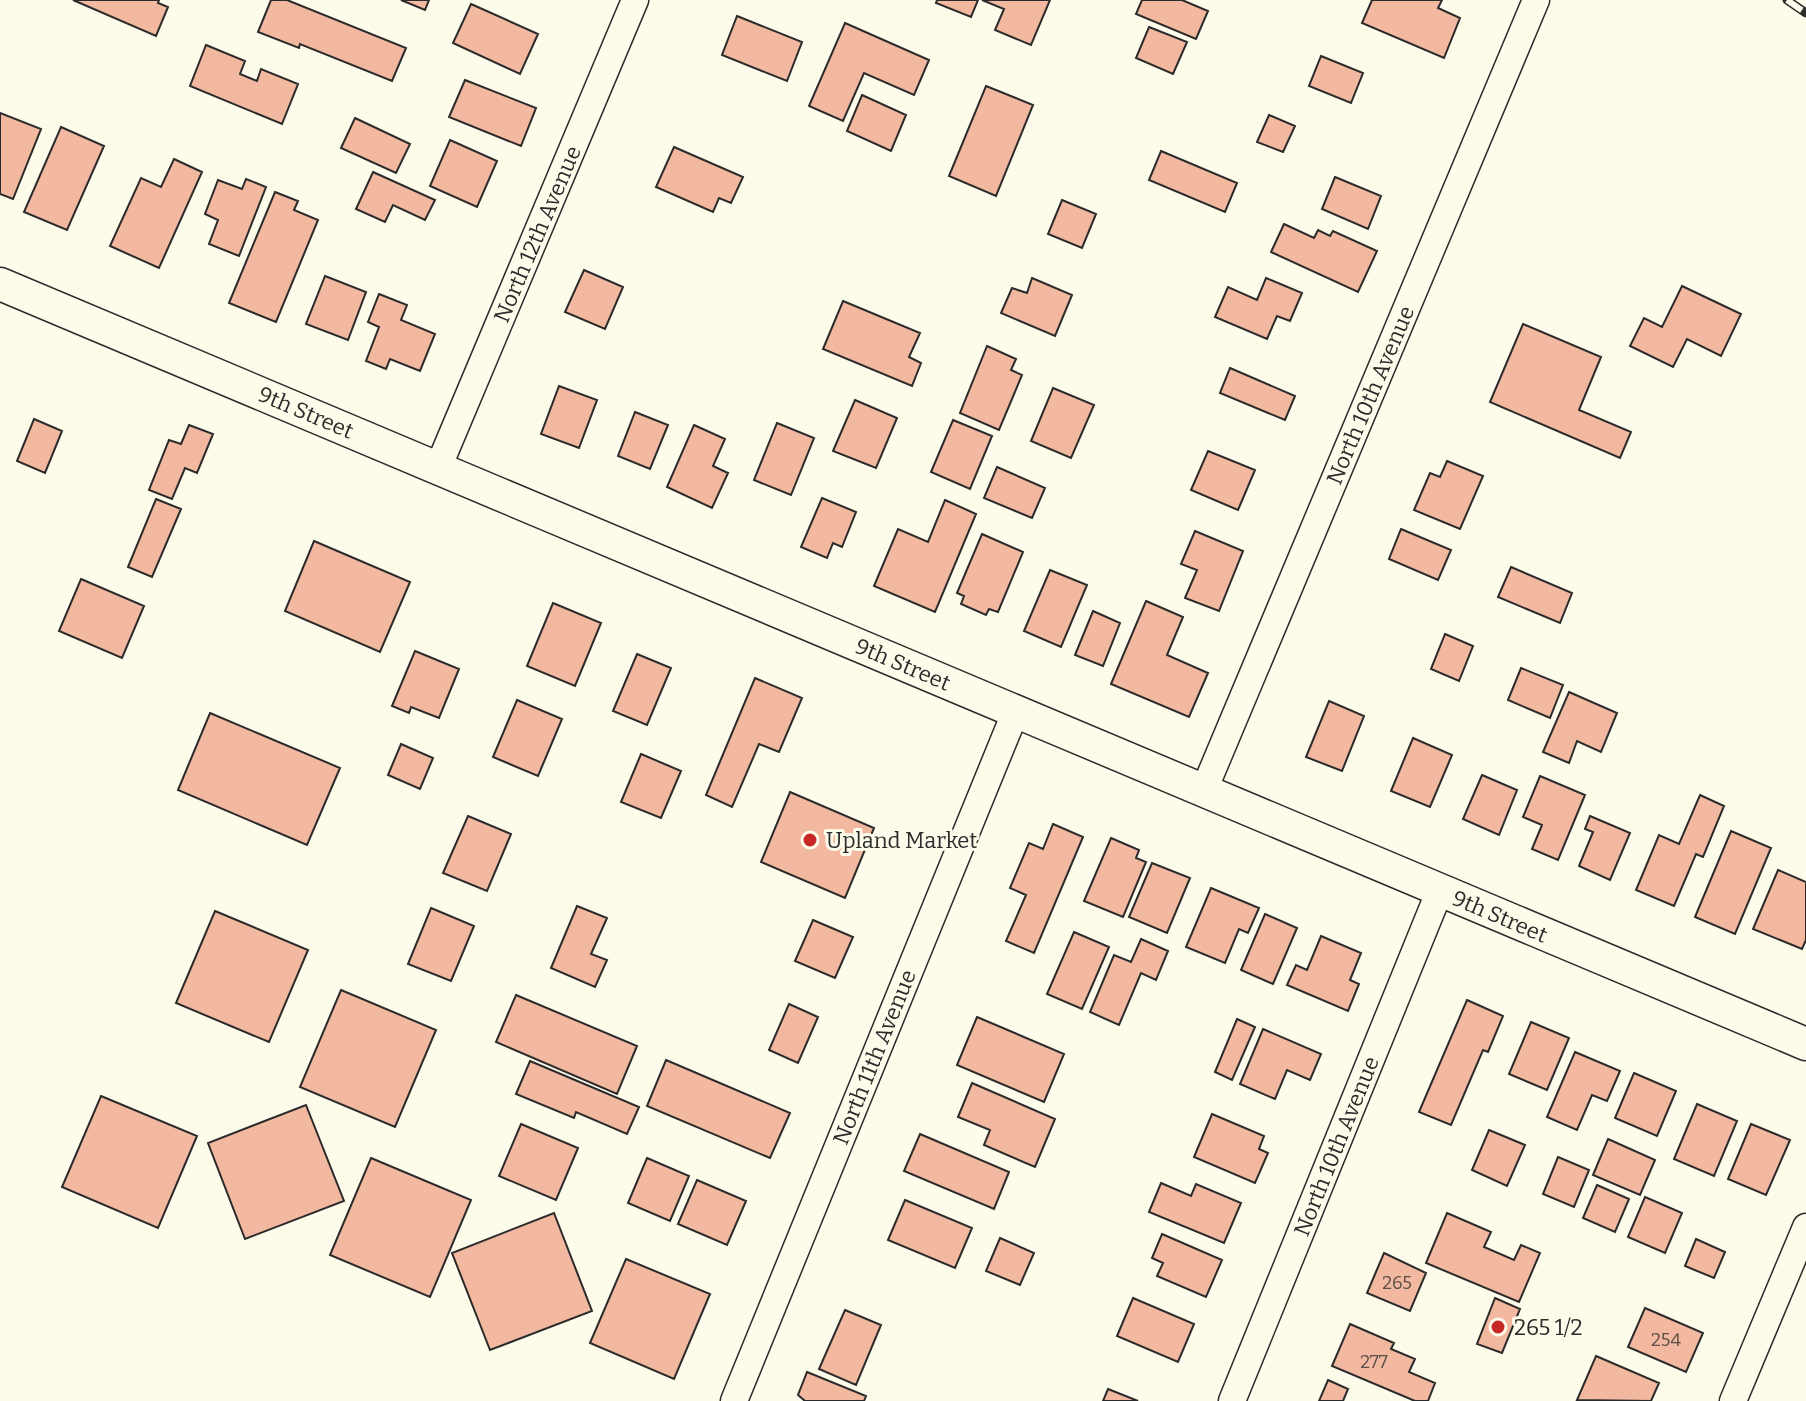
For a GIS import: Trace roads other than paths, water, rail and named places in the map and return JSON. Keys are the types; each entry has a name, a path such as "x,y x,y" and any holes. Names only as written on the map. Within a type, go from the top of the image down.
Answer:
{"street":[{"name":"North 12th Avenue","path":"438,468 635,0"},
{"name":"North 10th Avenue","path":"1204,790 1536,0"},
{"name":"9th Street","path":"0,284 1806,1044"},
{"name":"North 11th Avenue","path":"734,1401 1015,713"},
{"name":"North 10th Avenue","path":"1232,1401 1440,890"},
{"path":"1733,1401 1806,1227"}],"railway":[{"path":"1787,0 1806,13"}],"place":[{"name":"Upland Market","path":"810,840"},
{"name":"265 1/2","path":"1498,1327"}]}
